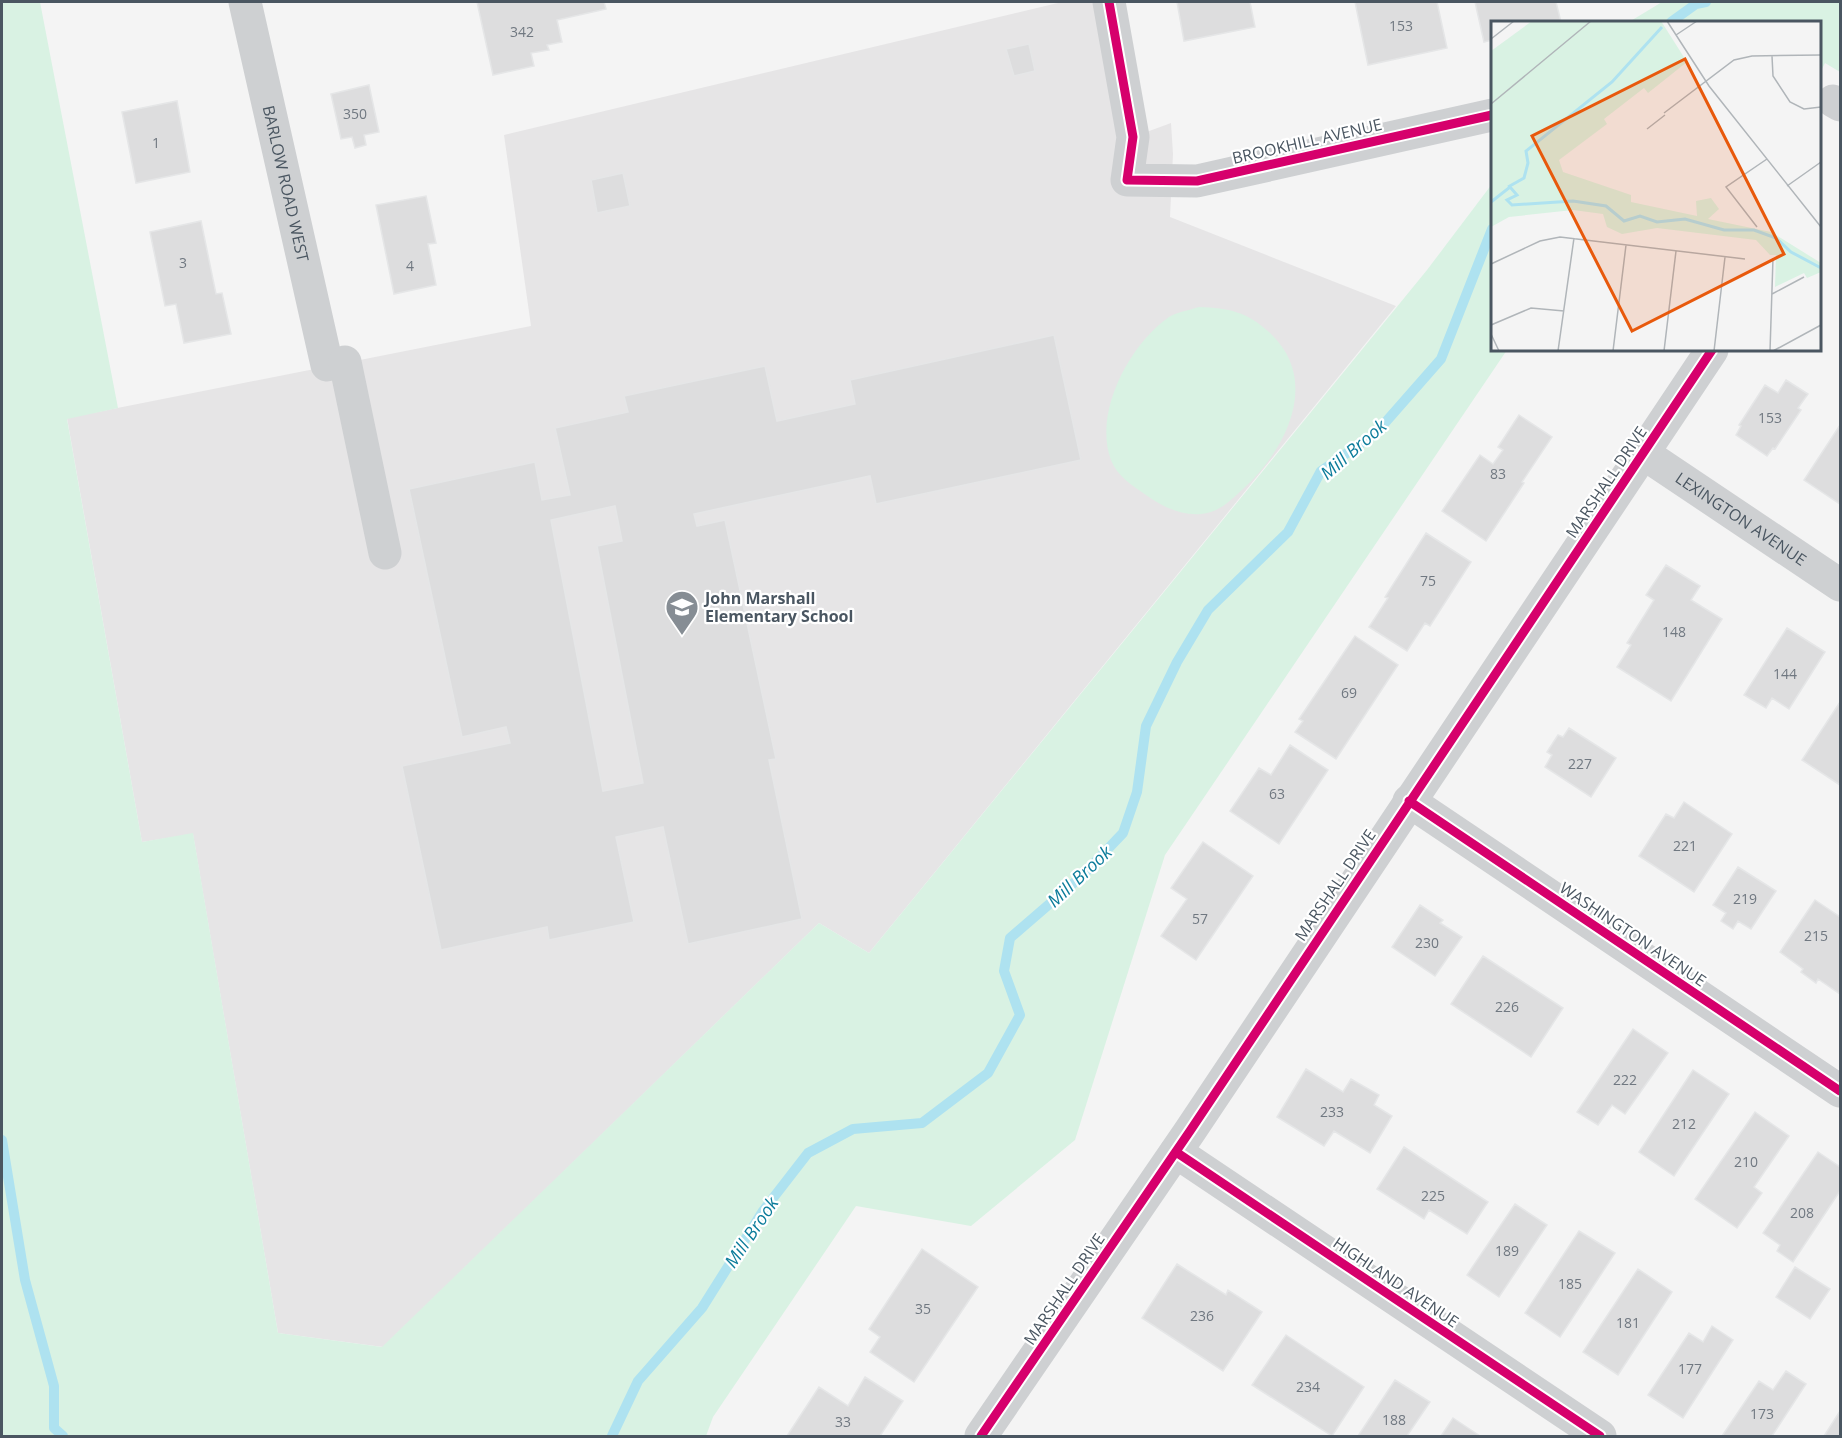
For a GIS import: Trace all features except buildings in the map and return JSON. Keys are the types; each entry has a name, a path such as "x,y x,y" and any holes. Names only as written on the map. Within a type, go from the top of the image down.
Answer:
{"street":[{"name":"BARLOW ROAD WEST","path":"245,2 385,553"},
{"name":"BROOKHILL AVENUE","path":"1109,2 1133,137 1127,180 1197,181 1491,115"},
{"name":"MARSHALL DRIVE","path":"981,1437 1176,1152 1711,351"},
{"name":"LEXINGTON AVENUE","path":"1643,453 1840,585"},
{"name":"WASHINGTON AVENUE","path":"1409,801 1840,1091"},
{"name":"HIGHLAND AVENUE","path":"1176,1152 1600,1437"}],"shaded area":[{"path":"1062,2 1109,2 1133,137 1171,123 1173,154 1170,217 1396,306 869,953 819,923 383,1347 278,1333 193,834 142,842 67,418 531,326 504,135"}],"green space":[{"path":"2,2 40,2 118,408 67,419 142,842 193,833 278,1333 382,1347 819,923 869,953 1427,270 1491,185 1491,351 1506,351 1165,855 1075,1140 971,1226 856,1206 713,1417 706,1436 2,1436"},
{"path":"1662,2 1840,2 1840,72 1825,63 1821,71 1821,21 1631,21"},
{"path":"1199,307 1237,312 1269,332 1285,351 1293,371 1295,392 1292,414 1284,435 1273,455 1259,473 1224,506 1207,513 1194,514 1179,512 1158,503 1121,476 1111,460 1107,441 1107,421 1111,401 1119,381 1141,344 1169,317"}],"waterway":[{"name":"Mill Brook","path":"1672,21 1696,4 1706,2"},
{"name":"Mill Brook","path":"612,1436 638,1381 702,1308 763,1211 808,1153 853,1129 922,1123 988,1073 1020,1015 1004,971 1010,938 1083,875 1123,833 1137,792 1146,726 1177,662 1208,610 1288,532 1321,471 1376,433 1441,359 1491,232"},
{"path":"2,1140 25,1280 54,1386 54,1428 63,1436"}],"cycle path":[{"path":"1109,2 1133,137 1127,180 1197,181 1491,115"},
{"path":"981,1436 1190,1131 1711,351"},
{"path":"1409,801 1840,1091"},
{"path":"1176,1152 1600,1436"}],"place":[{"name":"John Marshall Elementary School","path":"682,636"}]}
